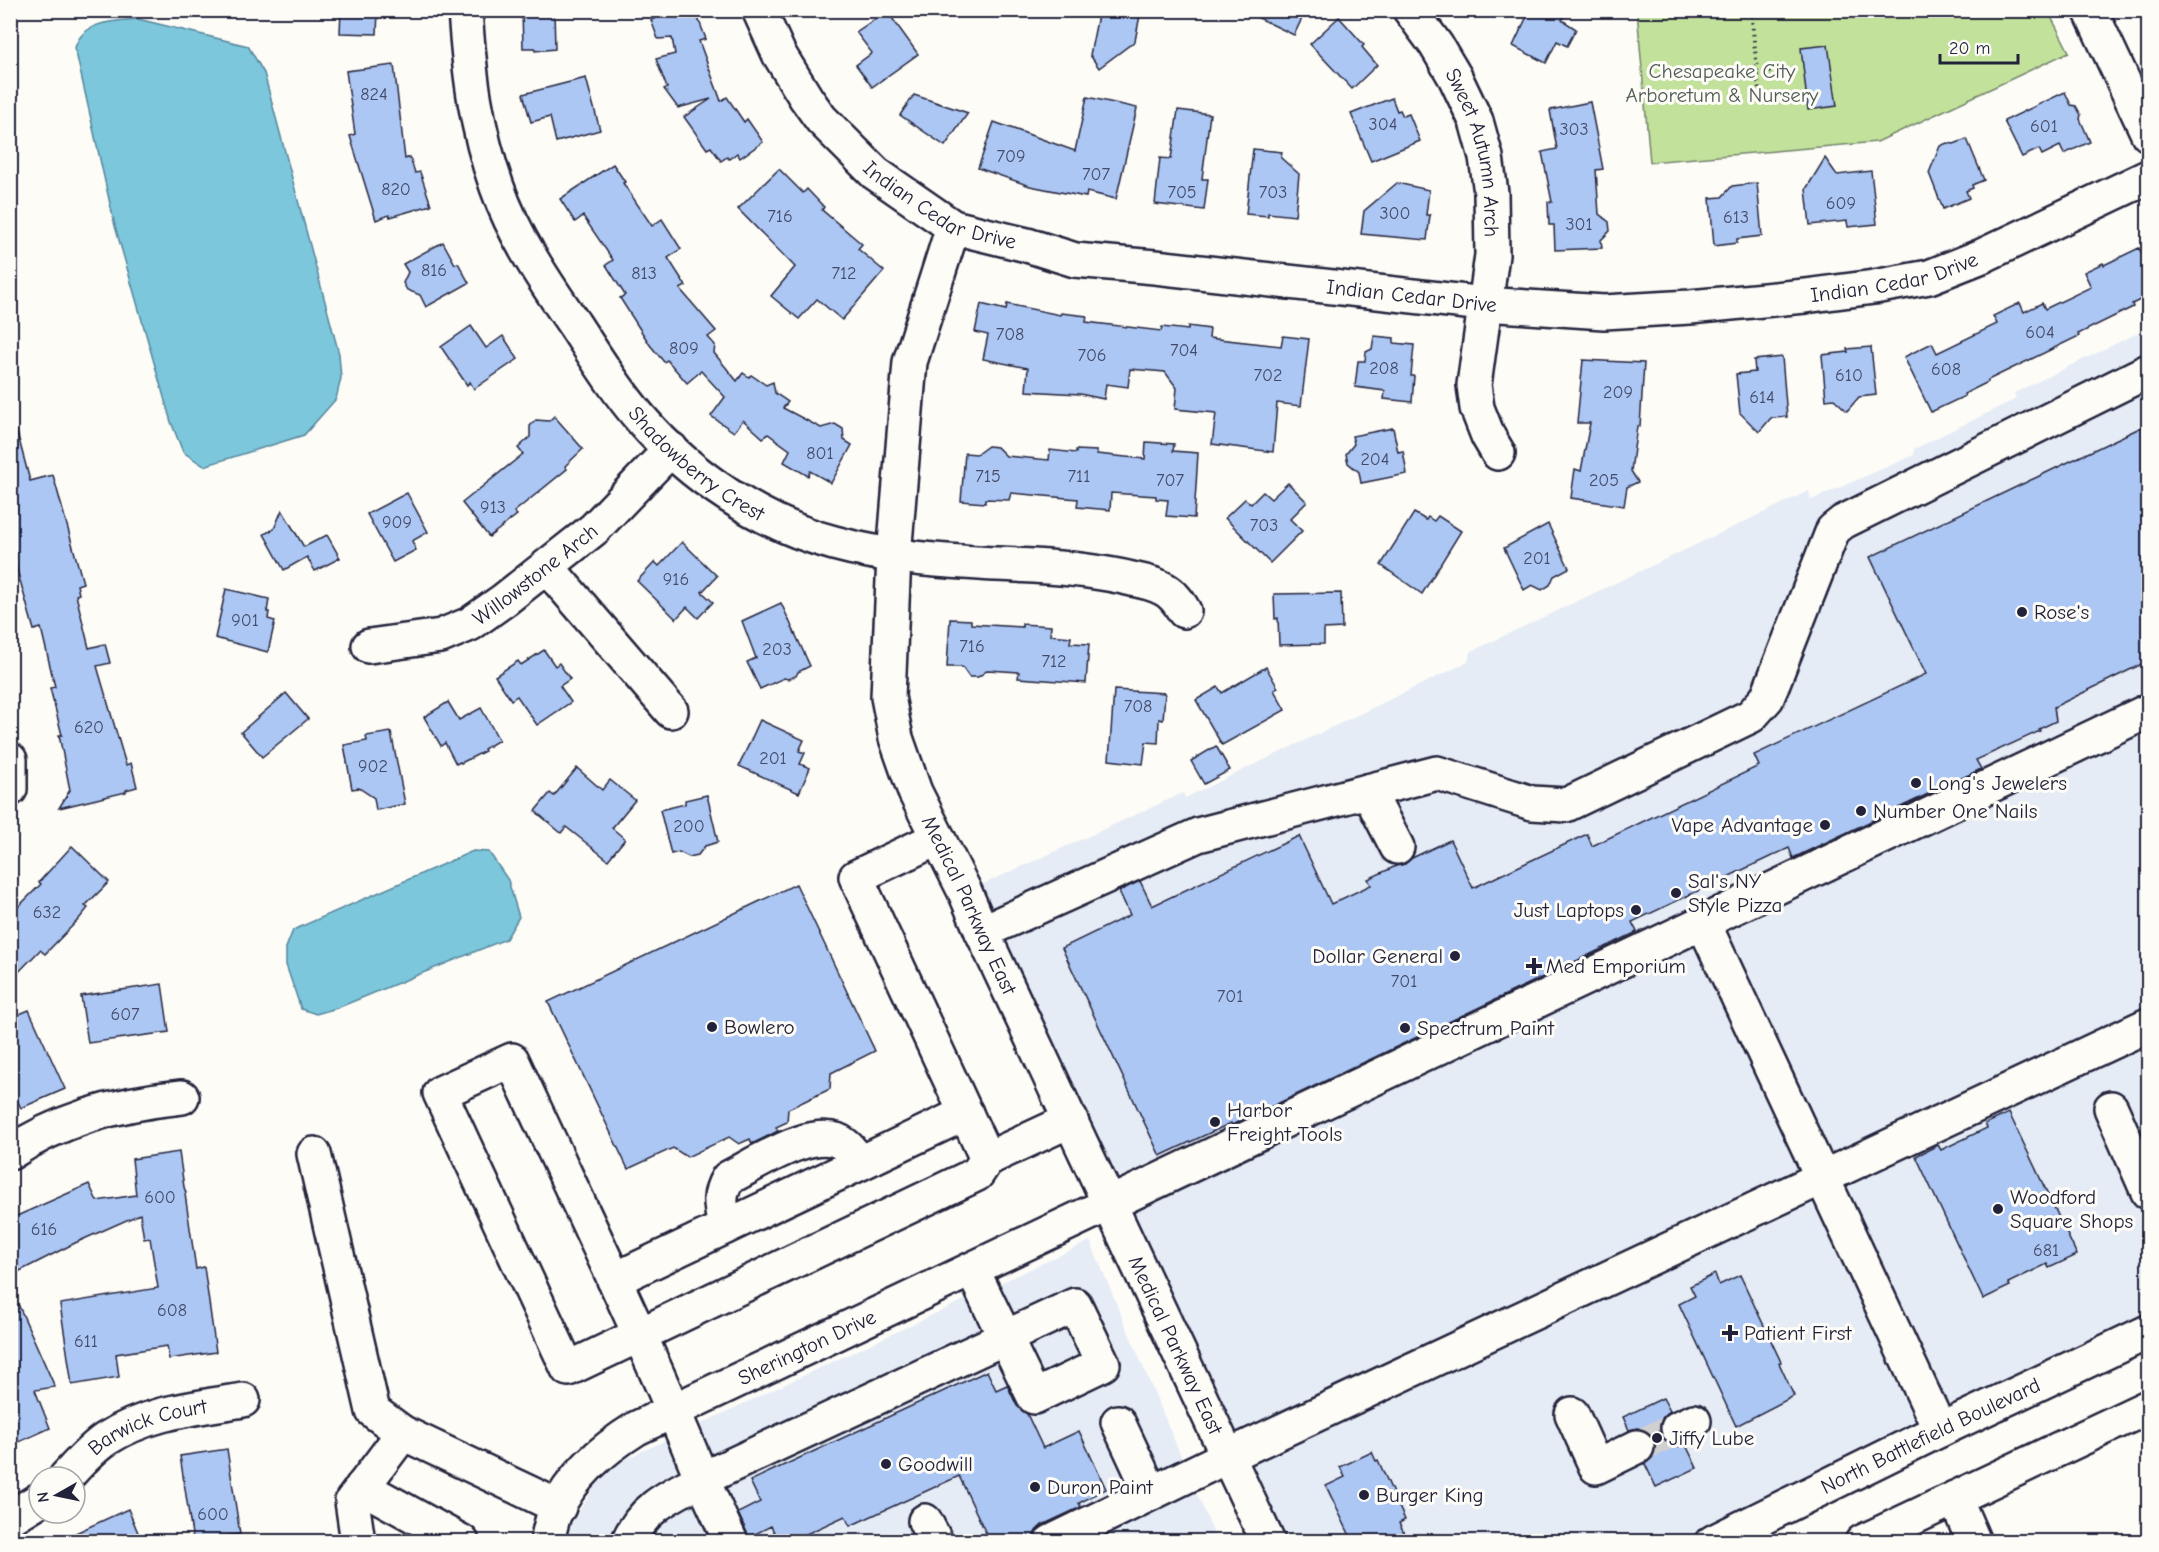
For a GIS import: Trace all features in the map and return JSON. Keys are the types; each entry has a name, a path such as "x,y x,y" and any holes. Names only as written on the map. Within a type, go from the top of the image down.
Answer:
{"street":[{"name":"Shadowberry Crest","path":"465,10 469,67 478,119 498,189 519,236 557,299 609,377 641,419 701,475 753,510 796,530 833,543 894,556 1098,571 1165,589 1184,610"},
{"name":"Indian Cedar Drive","path":"759,10 779,54 821,119 876,173 953,226 1075,260 1484,304 1604,312 1633,311 1793,297 1874,287 1929,277 1971,260 2148,177"},
{"path":"2090,10 2148,134"},
{"name":"Sweet Autumn Arch","path":"1414,12 1455,77 1476,121 1486,157 1492,218 1492,255 1474,385 1477,408 1488,436 1498,453"},
{"name":"Medical Parkway East","path":"953,226 910,362 894,556 888,697 896,738 915,792 965,892 1268,1542"},
{"path":"982,932 1198,835 1437,773 1532,803 1566,806 1751,716 1767,698 1833,530 1843,522 2148,371"},
{"name":"Willowstone Arch","path":"369,646 441,636 470,624 594,529 671,449"},
{"path":"547,567 671,711"},
{"name":"Sherington Drive","path":"547,1542 554,1515 572,1485 594,1458 637,1428 2148,711"},
{"path":"10,760 10,789"},
{"path":"1368,791 1397,847"},
{"path":"938,838 856,877 987,1159"},
{"path":"1703,922 1940,1430"},
{"path":"1051,1542 1228,1456 2148,1025"},
{"path":"731,1542 674,1411 639,1336 512,1059 440,1093 568,1369 639,1336 977,1174 987,1159 1071,1120"},
{"path":"10,1152 49,1130 93,1114 141,1101 182,1097"},
{"path":"2111,1108 2148,1192"},
{"path":"614,1280 966,1113"},
{"path":"725,1227 720,1204 721,1190 728,1178 802,1140 834,1139 845,1145 860,1163"},
{"path":"314,1154 373,1411 403,1433 559,1507"},
{"path":"628,1542 635,1526 662,1500 702,1479 1006,1339 972,1269"},
{"name":"North Battlefield Boulevard","path":"1713,1542 1940,1430 2148,1332"},
{"name":"Barwick Court","path":"79,1465 106,1439 129,1425 163,1413 243,1400"},
{"path":"1862,1542 2148,1407"},
{"path":"1572,1414 1596,1467 1637,1447"},
{"path":"1118,1422 1151,1493"},
{"path":"358,1542 352,1501 403,1433"},
{"path":"362,1487 462,1542"},
{"path":"1955,1498 1974,1542"},
{"path":"10,1518 27,1507"}],"path":[{"path":"1750,10 1759,90"},
{"path":"1757,73 1794,68"}],"shaded area":[{"path":"2148,328 2148,1333 1712,1541 1268,1541 977,887 1183,793 1185,798 1468,662 1470,652 1809,491 1811,500 1914,455 1914,449 2016,399 2014,393"},
{"path":"1090,1241 1217,1541 565,1542 566,1532 600,1478 628,1458"}],"green space":[{"name":"Chesapeake City Arboretum & Nursery","path":"1637,11 2048,11 2069,52 1877,142 1650,162"}],"water":[{"path":"138,19 248,46 264,73 339,354 341,378 336,399 304,435 204,466 183,452 171,422 115,226 75,48 84,32 92,27 109,22"},
{"path":"473,851 489,852 508,880 519,917 506,939 337,1008 316,1014 301,1009 286,965 286,948 293,930"}],"building":[{"path":"341,10 378,10 377,34 340,33"},
{"path":"522,10 554,10 555,49 535,51 535,48 523,48"},
{"path":"676,10 695,10 706,39 699,41 721,101 727,97 744,122 747,119 763,142 740,158 737,153 721,161 711,147 707,149 684,117 711,99 678,108 664,89 667,88 656,59 675,54 672,38 658,39 651,20"},
{"path":"1099,10 1141,10 1135,41 1099,68 1090,55"},
{"path":"1242,10 1306,10 1294,35"},
{"path":"1530,10 1567,10 1562,20 1576,29 1567,46 1557,41 1546,63 1513,46"},
{"path":"887,11 918,54 872,87 856,65 872,53 856,32"},
{"path":"1339,17 1364,45 1362,47 1377,65 1352,89 1310,44"},
{"path":"1828,45 1837,106 1808,110 1801,48"},
{"path":"394,65 405,159 410,157 415,173 420,172 431,205 376,220 350,136 355,134 346,71"},
{"path":"586,78 600,130 556,142 550,117 531,122 523,94"},
{"path":"2065,92 2071,105 2076,106 2081,115 2080,119 2090,142 2064,154 2060,146 2042,155 2039,149 2022,157 2004,121"},
{"path":"914,95 968,113 945,146 900,115"},
{"path":"1087,97 1137,108 1116,199 1087,192 1086,197 1030,186 978,168 994,122 1075,151"},
{"path":"1392,98 1397,111 1400,110 1403,116 1409,114 1420,141 1371,161 1351,114"},
{"path":"1590,102 1603,169 1596,170 1599,214 1609,222 1610,231 1601,240 1602,248 1555,250 1554,225 1549,225 1548,202 1552,202 1542,152 1557,149 1550,110"},
{"path":"1178,110 1210,114 1202,179 1208,179 1204,210 1155,204 1160,158 1171,159"},
{"path":"1967,139 1984,180 1972,185 1973,188 1966,191 1969,198 1943,209 1929,173 1940,146"},
{"path":"1253,149 1282,152 1281,158 1299,174 1295,216 1268,213 1268,216 1246,214"},
{"path":"1825,158 1837,175 1871,171 1877,224 1848,227 1847,221 1810,225 1806,189"},
{"path":"613,164 652,226 662,219 681,249 668,258 686,286 680,289 716,331 708,337 715,345 714,353 737,381 743,373 749,377 751,375 766,385 773,382 775,393 788,402 783,408 821,428 835,424 843,429 844,440 852,445 831,483 810,471 808,476 784,462 790,450 768,434 763,438 743,420 734,432 711,416 725,397 701,371 687,383 667,360 664,362 650,345 620,298 625,295 606,265 613,260 583,216 575,222 560,199"},
{"path":"779,169 803,193 807,189 824,207 822,210 862,244 858,249 884,271 842,320 817,299 799,319 771,296 795,267 738,209"},
{"path":"1397,183 1429,190 1426,215 1430,215 1427,240 1361,234 1364,211"},
{"path":"1757,183 1762,236 1737,239 1737,243 1714,246 1710,198 1722,197 1732,186"},
{"path":"443,242 469,283 426,307 420,295 407,290 403,283 408,272 403,264"},
{"path":"2139,248 2148,266 2148,296 2132,304 2133,307 2078,334 2079,336 1988,380 1964,394 1965,396 1931,412 1904,357 1932,343 1937,353 1997,324 1993,316 2020,303 2024,312 2042,303 2045,309 2091,287 2084,272"},
{"path":"981,304 1006,310 1007,304 1060,315 1061,313 1087,316 1086,322 1161,331 1162,327 1188,330 1188,326 1210,329 1209,338 1281,346 1283,336 1309,339 1301,406 1277,403 1273,452 1212,444 1216,413 1175,409 1177,388 1165,372 1130,369 1128,387 1106,384 1104,399 1080,394 1026,391 1028,368 983,359 988,335 975,332"},
{"path":"471,326 486,348 503,336 518,359 474,389 470,382 467,385 441,347"},
{"path":"1374,336 1394,338 1394,343 1414,345 1411,376 1414,376 1412,402 1384,399 1385,391 1355,387 1358,361 1365,361 1366,352 1372,349"},
{"path":"1871,347 1876,395 1859,397 1847,411 1834,399 1826,400 1822,355 1848,352 1847,349"},
{"path":"1782,357 1787,417 1771,418 1759,432 1740,413 1736,374 1755,372 1754,360"},
{"path":"1583,360 1644,363 1640,426 1637,426 1631,471 1638,482 1627,487 1624,506 1571,498 1575,469 1581,471 1590,423 1577,423"},
{"path":"554,416 583,449 565,466 567,469 514,512 517,515 489,537 462,503 523,454 518,448 530,437 530,426 536,420 549,421"},
{"path":"2148,424 2148,661 2054,707 2056,721 2039,729 2040,731 1976,760 1981,769 1793,858 1789,848 1632,922 1637,932 1260,1112 1160,1156 1062,948 1130,915 1119,891 1140,881 1152,906 1299,836 1331,904 1371,885 1368,879 1405,864 1412,858 1450,840 1473,888 1587,834 1592,846 1759,766 1754,755 1926,674 1870,557"},
{"path":"1393,428 1398,452 1403,451 1407,474 1361,483 1359,472 1348,463 1346,454 1354,444 1352,436"},
{"path":"17,432 30,481 53,475 83,583 77,585 79,594 76,595 89,648 105,644 110,663 97,666 126,765 131,763 137,787 126,790 126,792 59,808 70,790 59,735 62,735 50,688 55,687 41,628 34,630 10,545 10,433"},
{"path":"1146,442 1174,444 1173,451 1198,453 1194,518 1166,516 1168,500 1156,499 1156,496 1111,493 1110,510 1077,507 1078,499 1011,493 1009,500 985,499 985,503 961,501 965,453 977,454 988,446 997,447 1006,456 1049,460 1050,450 1076,453 1076,450 1097,451 1097,454 1145,459"},
{"path":"1288,483 1307,502 1290,519 1302,531 1270,563 1225,518 1245,499 1251,504 1263,492 1271,499"},
{"path":"407,493 428,532 412,541 416,550 393,562 367,514"},
{"path":"282,510 304,547 327,535 340,558 315,571 307,557 284,570 264,534 274,529"},
{"path":"1414,513 1426,520 1428,517 1434,521 1438,516 1461,531 1422,594 1381,565"},
{"path":"1548,524 1569,568 1554,576 1550,585 1542,590 1532,585 1524,590 1504,548"},
{"path":"682,542 717,576 702,592 713,602 698,618 687,607 676,619 637,581 655,562 659,566"},
{"path":"226,589 269,599 268,619 275,621 268,652 215,638"},
{"path":"1341,593 1342,628 1324,629 1324,644 1279,645 1274,594"},
{"path":"781,603 810,666 798,672 796,676 784,678 760,689 747,662 756,658 742,621"},
{"path":"950,619 971,620 971,624 1051,626 1050,635 1071,637 1070,643 1089,644 1086,683 1018,678 1019,672 988,670 978,677 969,677 962,667 947,667"},
{"path":"544,650 555,666 559,663 570,679 560,686 571,702 537,725 517,696 511,700 495,676 518,661 521,665"},
{"path":"1266,667 1278,688 1274,690 1285,710 1222,745 1196,700 1218,687 1222,693"},
{"path":"1114,690 1165,693 1163,720 1159,719 1158,743 1146,742 1143,764 1109,760"},
{"path":"286,693 308,719 262,757 241,732"},
{"path":"448,702 459,720 481,708 499,740 484,749 485,751 456,764 445,743 441,746 424,717"},
{"path":"760,720 804,740 799,751 805,753 800,764 810,768 799,793 739,766"},
{"path":"391,732 405,804 376,810 374,798 359,788 352,789 344,745 367,741 366,736"},
{"path":"1216,746 1230,770 1204,784 1191,761"},
{"path":"577,768 602,790 610,780 635,800 612,828 625,839 608,860 566,827 561,833 535,811 550,793 554,796"},
{"path":"707,795 718,842 705,846 698,855 689,857 679,852 671,854 660,810 685,804 685,800"},
{"path":"72,846 109,882 85,906 88,908 79,919 45,954 40,950 10,981 10,915 41,884 39,882"},
{"name":"Bowlero","path":"796,884 875,1051 831,1073 830,1089 788,1109 787,1122 776,1127 778,1131 752,1144 750,1139 739,1144 729,1137 687,1157 673,1148 628,1169 548,1002"},
{"path":"162,984 169,1032 88,1043 81,996"},
{"path":"29,1010 65,1089 21,1108 10,1085 10,1018"},
{"name":"Woodford Square Shops","path":"2009,1113 2077,1255 2049,1268 2047,1264 2008,1283 2010,1286 1983,1299 1916,1156 1938,1145 1941,1150 1987,1128 1985,1124"},
{"path":"179,1152 196,1269 204,1267 216,1352 169,1359 167,1346 116,1354 119,1377 72,1385 60,1304 158,1288 150,1238 144,1239 140,1214 75,1243 10,1276 10,1219 89,1184 97,1201 136,1195 132,1159"},
{"name":"Patient First","path":"1715,1274 1719,1285 1740,1275 1781,1362 1779,1363 1794,1396 1736,1426 1679,1304 1695,1296 1690,1286"},
{"path":"10,1286 55,1387 35,1390 50,1428 10,1446"},
{"name":"Goodwill","path":"987,1371 996,1390 1007,1385 1017,1406 1027,1414 1043,1448 1079,1431 1106,1489 1079,1503 1081,1507 1042,1525 1029,1542 990,1542 959,1476 850,1526 845,1516 789,1542 779,1542 771,1526 749,1537 738,1513 760,1502 750,1481"},
{"name":"Jiffy Lube","path":"1663,1398 1670,1411 1663,1417 1660,1425 1661,1436 1666,1443 1675,1446 1686,1445 1697,1468 1656,1487 1645,1464 1653,1457 1656,1448 1654,1439 1647,1431 1638,1428 1629,1430 1623,1417"},
{"path":"227,1449 240,1534 193,1541 180,1456"},
{"name":"Burger King","path":"1372,1452 1376,1461 1378,1460 1405,1520 1399,1523 1408,1542 1353,1542 1326,1486 1345,1477 1340,1467"},
{"path":"128,1509 142,1542 56,1542"}],"tunnel":[{"path":"1637,1447 1678,1428"}],"place":[{"name":"Rose's","path":"2022,612"},
{"name":"Long's Jewelers","path":"1916,783"},
{"name":"Number One Nails","path":"1861,811"},
{"name":"Vape Advantage","path":"1825,825"},
{"name":"Sal's NY Style Pizza","path":"1676,893"},
{"name":"Just Laptops","path":"1636,910"},
{"name":"Dollar General","path":"1455,956"},
{"name":"Med Emporium","path":"1534,966"},
{"name":"Bowlero","path":"712,1027"},
{"name":"Spectrum Paint","path":"1405,1028"},
{"name":"Harbor Freight Tools","path":"1215,1122"},
{"name":"Woodford Square Shops","path":"1998,1209"},
{"name":"Patient First","path":"1730,1333"},
{"name":"Jiffy Lube","path":"1657,1438"},
{"name":"Goodwill","path":"886,1464"},
{"name":"Duron Paint","path":"1035,1487"},
{"name":"Burger King","path":"1364,1495"}]}
